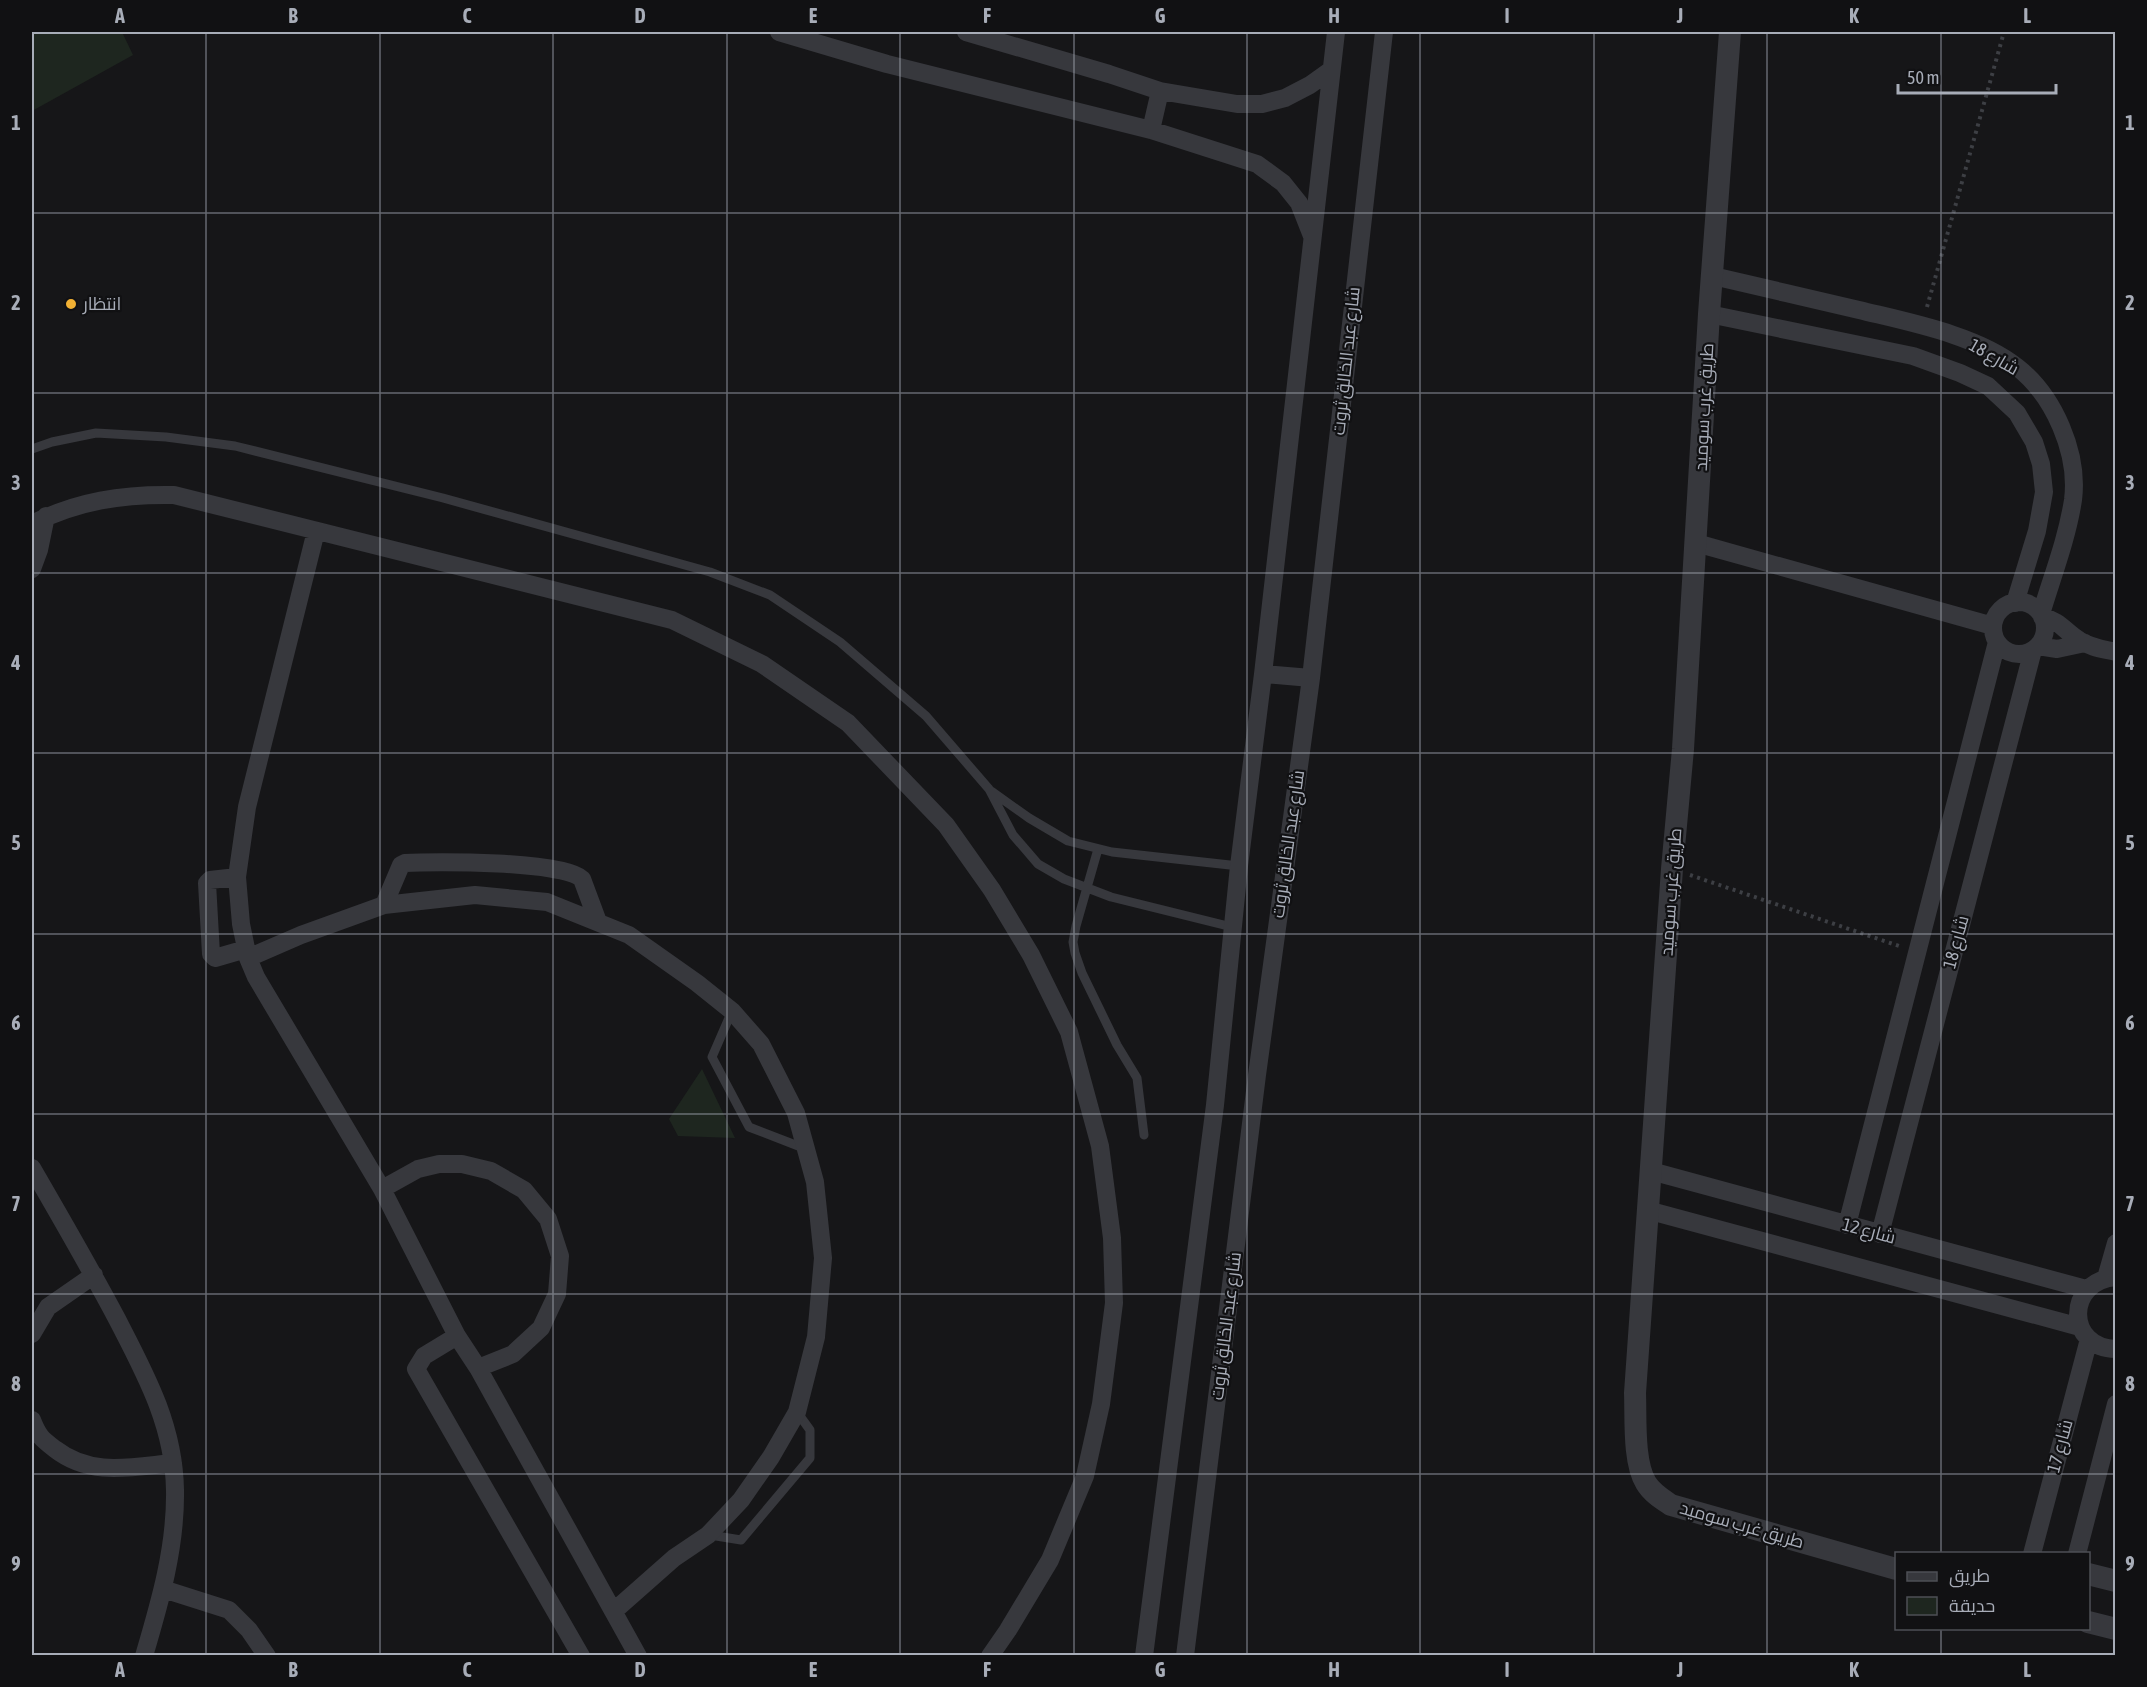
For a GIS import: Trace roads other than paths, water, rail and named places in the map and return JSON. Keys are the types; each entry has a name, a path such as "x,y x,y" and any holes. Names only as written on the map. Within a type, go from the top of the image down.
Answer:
{"street":[{"path":"779,32 886,64 1151,130 1257,164 1283,183 1299,203 1313,238"},
{"path":"966,32 1002,37 1160,91 1237,104 1262,104 1285,98 1310,85 1331,70"},
{"path":"1144,1656 1215,1105 1232,927 1336,32"},
{"name":"شارع عبد الخالق ثروت","path":"1185,1656 1258,1064 1311,678 1384,32"},
{"name":"طريق غرب سوميد","path":"1730,32 1709,314 1683,749 1672,869 1635,1393 1639,1458 1645,1482 1656,1495 1671,1505 1895,1569"},
{"path":"1151,130 1160,91"},
{"name":"شارع 18","path":"1713,276 1922,326 1977,344 2017,367 2044,395 2062,428 2071,459 2073,499 2042,616"},
{"name":"شارع 18","path":"1709,314 1914,356 1988,386 2017,413 2034,442 2041,464 2044,492 2037,531 2015,603"},
{"path":"32,569 39,550 39,520 80,504 111,497 142,494 174,495 672,620 762,664 848,723 946,825 992,890 1031,955 1069,1032 1100,1146 1112,1238 1114,1303 1101,1404 1085,1476 1050,1560 990,1656"},
{"path":"316,531 247,807 237,877 241,924 247,954 256,977 382,1188 457,1336 478,1368 638,1656"},
{"path":"1696,543 1995,634"},
{"path":"2085,643 2056,649 2036,648 2017,654 2006,650 1995,634 1995,620 2002,608 2015,603 2030,605 2042,616 2058,622 2077,639 2115,652"},
{"path":"2036,648 2045,632 2042,616"},
{"name":"شارع 18","path":"1846,1225 1917,952 1995,634"},
{"name":"شارع 18","path":"1880,1234 2036,648"},
{"path":"1263,674 1311,678"},
{"path":"384,905 401,865 405,862 440,860 552,868 578,875 582,879 598,922"},
{"path":"237,877 210,880 207,883 211,954 215,958 247,954 384,905 475,895 547,903 629,935 732,1011 760,1044 796,1113 815,1182 823,1258 816,1337 797,1412 771,1457 741,1500 708,1535 674,1558 615,1611"},
{"path":"382,1188 418,1169 439,1164 462,1164 491,1171 524,1190 548,1219 560,1256 557,1294 541,1328 513,1354 478,1368"},
{"path":"32,1168 94,1275 154,1391 166,1427 173,1462 174,1528 163,1589 144,1656"},
{"name":"شارع 12","path":"1651,1171 2086,1289"},
{"name":"شارع 12","path":"1647,1210 2084,1333 2105,1348 2115,1349"},
{"path":"2086,1289 2095,1282 2111,1278 2115,1243"},
{"path":"32,1334 48,1307 94,1275"},
{"name":"شارع 17","path":"2032,1552 2084,1333 2078,1311 2086,1289"},
{"path":"457,1336 424,1356 416,1369 581,1656"},
{"path":"2078,1552 2115,1404"},
{"path":"32,1420 39,1437 63,1455 86,1466 114,1468 173,1462"},
{"path":"2090,1575 2115,1581"},
{"path":"163,1589 230,1610 249,1630 267,1656"},
{"path":"2090,1623 2115,1629"}],"lane":[{"path":"32,448 96,433 166,437 235,446 443,498 710,572 770,595 840,642 926,716 989,789 1013,835 1038,864 1064,879 1112,897 1232,927"},
{"path":"989,789 1029,818 1068,841 1112,852 1239,866"},
{"path":"1098,849 1074,934 1075,953 1082,973 1107,1024 1137,1078 1144,1135"},
{"path":"732,1011 712,1057 749,1127 806,1149"},
{"path":"708,1535 741,1540 810,1458 810,1430 797,1412"}],"place":[{"name":"انتظار","path":"71,304"}]}
